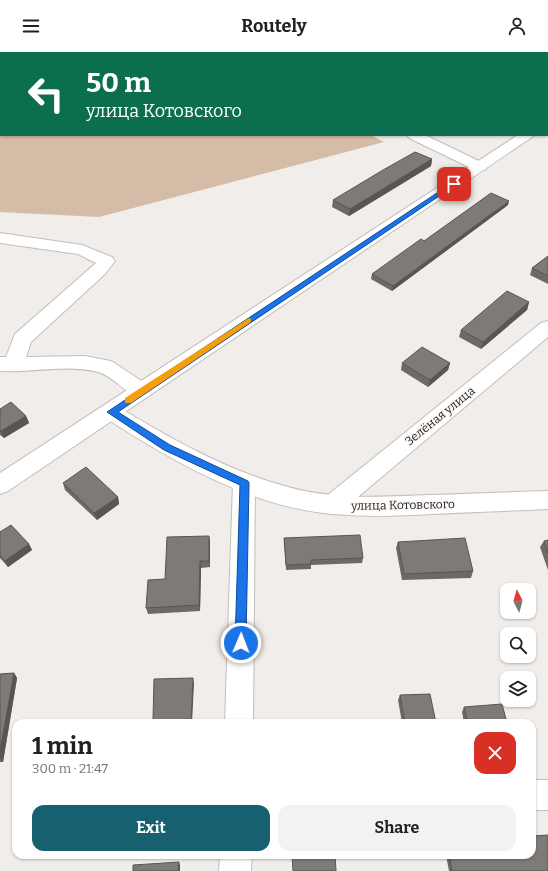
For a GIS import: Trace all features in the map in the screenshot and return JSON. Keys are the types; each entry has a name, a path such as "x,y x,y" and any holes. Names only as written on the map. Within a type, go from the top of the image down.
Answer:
{"street":[{"path":"416,136 480,167"},
{"path":"0,485 526,136"},
{"path":"0,238 82,250 106,261 99,270 22,338 7,364"},
{"name":"Зелёная улица","path":"332,504 548,327"},
{"path":"7,364 85,363 106,367 142,391"},
{"name":"улица Котовского","path":"111,412 167,447 244,483 289,497 332,504 378,507 548,500"},
{"path":"239,719 244,483"},
{"path":"536,795 548,795"},
{"path":"235,871 236,859"}],"shaded area":[{"path":"0,136 373,136 384,142 99,217 0,212"}],"building":[{"path":"415,152 432,159 350,209 333,200 383,170"},
{"path":"491,193 509,201 393,286 372,274 421,239 424,241"},
{"path":"548,256 548,276 532,268"},
{"path":"507,291 529,302 483,342 461,330"},
{"path":"422,347 450,363 430,380 402,363"},
{"path":"11,402 26,416 0,431 0,409"},
{"path":"86,467 118,497 94,513 63,483"},
{"path":"11,525 29,544 5,561 0,556 0,532"},
{"path":"360,535 363,558 311,560 311,564 286,565 284,538"},
{"path":"209,536 209,561 200,561 199,605 146,608 148,580 165,579 167,537"},
{"path":"465,538 473,571 404,574 398,542"},
{"path":"548,540 548,553 544,541"},
{"path":"14,673 0,751 0,674"},
{"path":"193,678 191,719 153,719 154,679"},
{"path":"430,694 435,719 404,719 400,695"},
{"path":"500,704 500,707 503,707 506,719 467,719 464,707"},
{"path":"548,835 548,871 452,871 450,859 536,859 536,836"},
{"path":"292,859 335,859 336,871 293,871"},
{"path":"179,862 178,871 133,871 133,865"}],"slow traffic":[{"path":"128,400 249,320"}],"route":[{"path":"241,643 244,483 167,447 111,412 454,184"}]}
